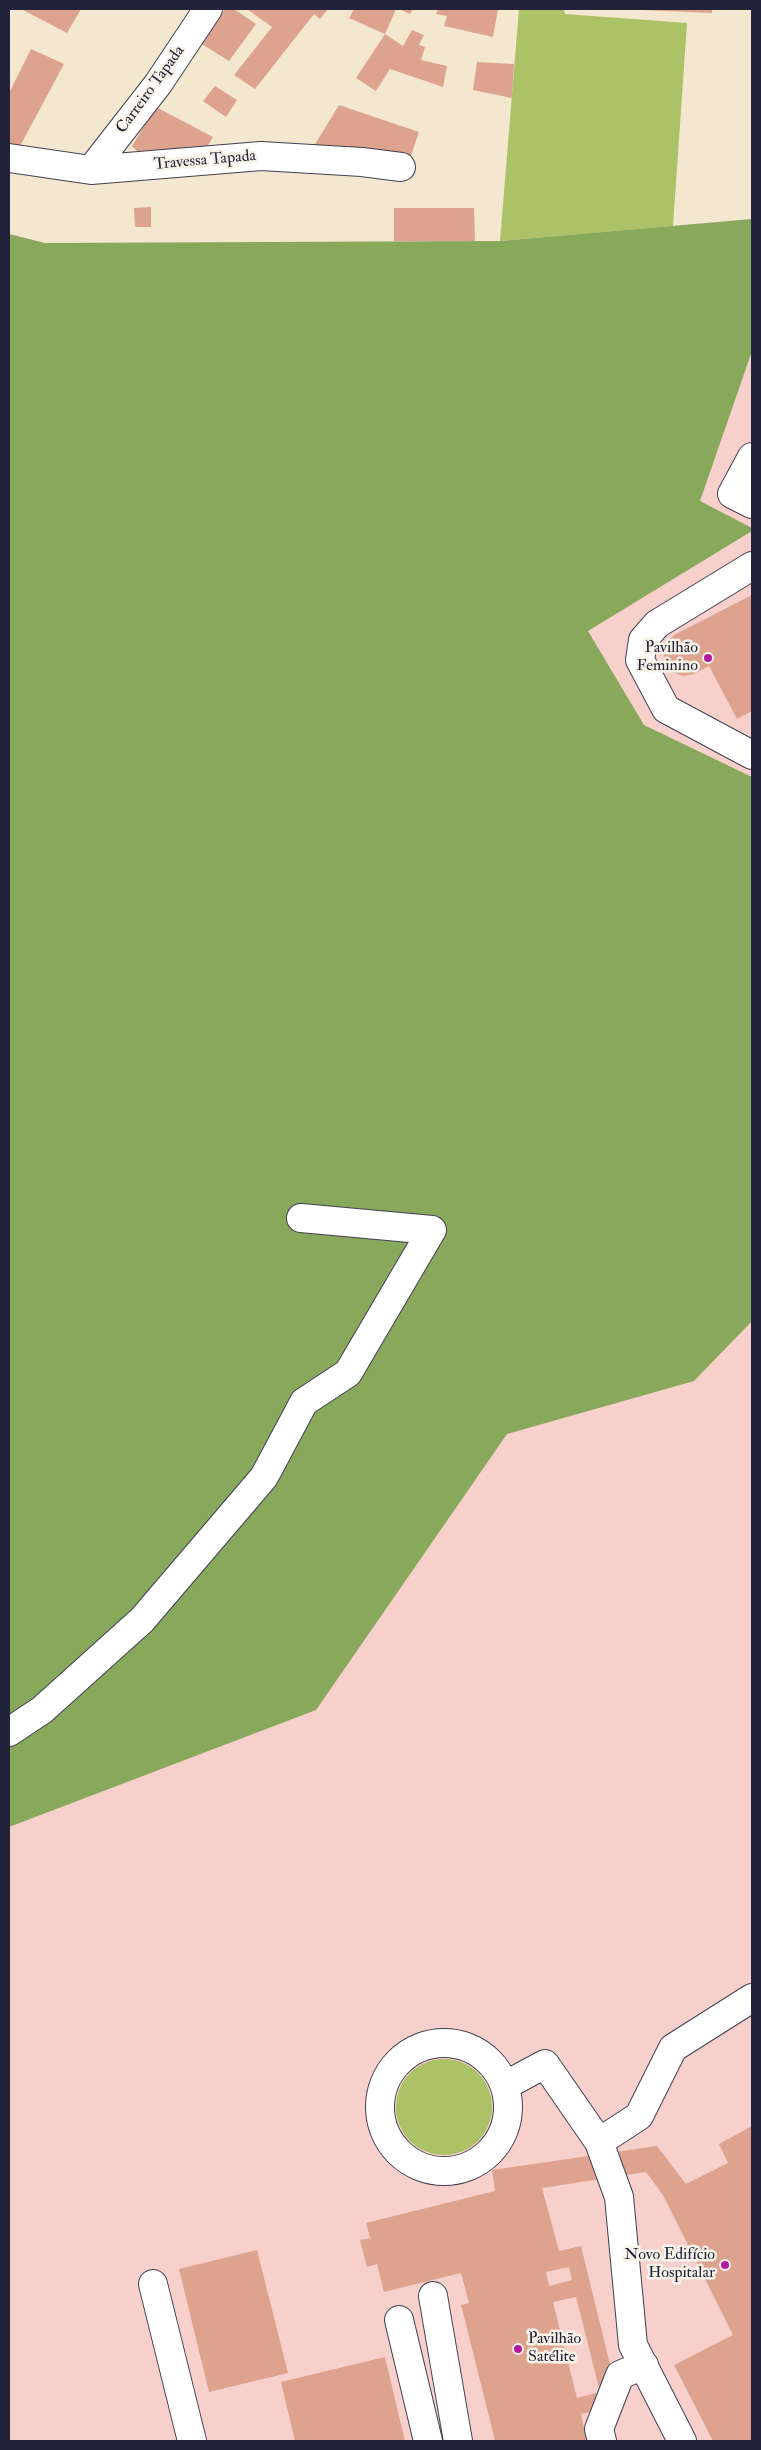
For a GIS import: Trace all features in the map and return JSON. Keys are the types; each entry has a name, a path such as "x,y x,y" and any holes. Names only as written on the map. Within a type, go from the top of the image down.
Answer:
{"street":[{"name":"Carreiro Tapada","path":"92,170 158,84 208,9"},
{"name":"Travessa Tapada","path":"9,158 92,170 260,156 362,162 401,167"},
{"path":"752,457 732,494 752,504"},
{"path":"752,566 657,624 643,640 640,660 666,709 752,755"},
{"path":"9,1732 42,1710 142,1620 264,1477 304,1402 348,1372 432,1230 301,1218"},
{"path":"599,2142 639,2116 673,2048 752,1998"},
{"path":"430,2043 460,2043 489,2058 506,2085 509,2116 497,2145 474,2165 443,2172 413,2164 389,2142 379,2113 383,2082 402,2056 430,2043"},
{"path":"506,2085 545,2064 599,2142 619,2197 633,2345 682,2441"},
{"path":"153,2284 192,2441"},
{"path":"433,2296 458,2441"},
{"path":"399,2320 428,2441"},
{"path":"602,2441 599,2429 620,2375 644,2366"}],"shaded area":[{"path":"752,219 752,2441 9,2441 9,234 45,243 500,241"}],"green space":[{"path":"519,9 564,9 565,14 687,23 673,226 500,241"},
{"path":"752,219 752,351 700,501 752,528 752,531 588,631 644,725 752,777 752,1321 694,1381 507,1434 316,1710 9,1827 9,234 45,243 500,241"},
{"path":"444,2059 462,2063 478,2073 488,2089 492,2107 488,2125 478,2141 462,2151 444,2155 426,2151 410,2141 400,2125 396,2107 400,2089 410,2073 426,2063"}],"building":[{"path":"21,9 81,9 67,33"},
{"path":"225,9 234,9 256,24 229,61 200,43"},
{"path":"247,9 328,9 320,19 314,14 255,89 234,75 272,27"},
{"path":"354,9 396,9 385,34 349,18"},
{"path":"399,9 413,9 410,14"},
{"path":"438,9 498,9 493,37 444,26 447,16 436,14"},
{"path":"712,9 712,13 641,10"},
{"path":"412,30 424,35 419,45 425,47 421,60 447,66 443,87 390,69 376,91 356,78 385,34 403,46"},
{"path":"31,49 64,64 19,148 9,146 9,93"},
{"path":"477,62 514,64 512,98 473,90"},
{"path":"215,86 237,100 226,117 203,101"},
{"path":"339,105 419,132 409,161 314,146"},
{"path":"156,107 213,137 204,152 146,160 132,146"},
{"path":"151,207 151,227 135,227 134,208"},
{"path":"394,208 474,208 475,241 394,241"},
{"name":"Pavilhão Feminino","path":"752,595 752,711 737,719 709,666 694,674 683,676 672,672 665,663 664,653 667,643 674,635"},
{"path":"752,2126 752,2441 713,2441 674,2365 733,2335 663,2195 646,2172 542,2188 559,2251 581,2246 620,2405 581,2414 587,2441 495,2441 461,2305 469,2303 461,2273 384,2292 377,2264 367,2267 360,2240 370,2238 366,2223 495,2191 492,2170 657,2146 686,2184 728,2163 719,2144","holes":["569,2267 572,2280 549,2286 546,2272","576,2297 600,2392 577,2398 553,2302"]},
{"path":"257,2250 288,2373 209,2392 179,2269"},
{"path":"385,2357 405,2441 295,2441 281,2382"}],"place":[{"name":"Pavilhão Feminino","path":"708,658"},
{"name":"Novo Edifício Hospitalar","path":"725,2265"},
{"name":"Pavilhão Satélite","path":"518,2349"}]}
